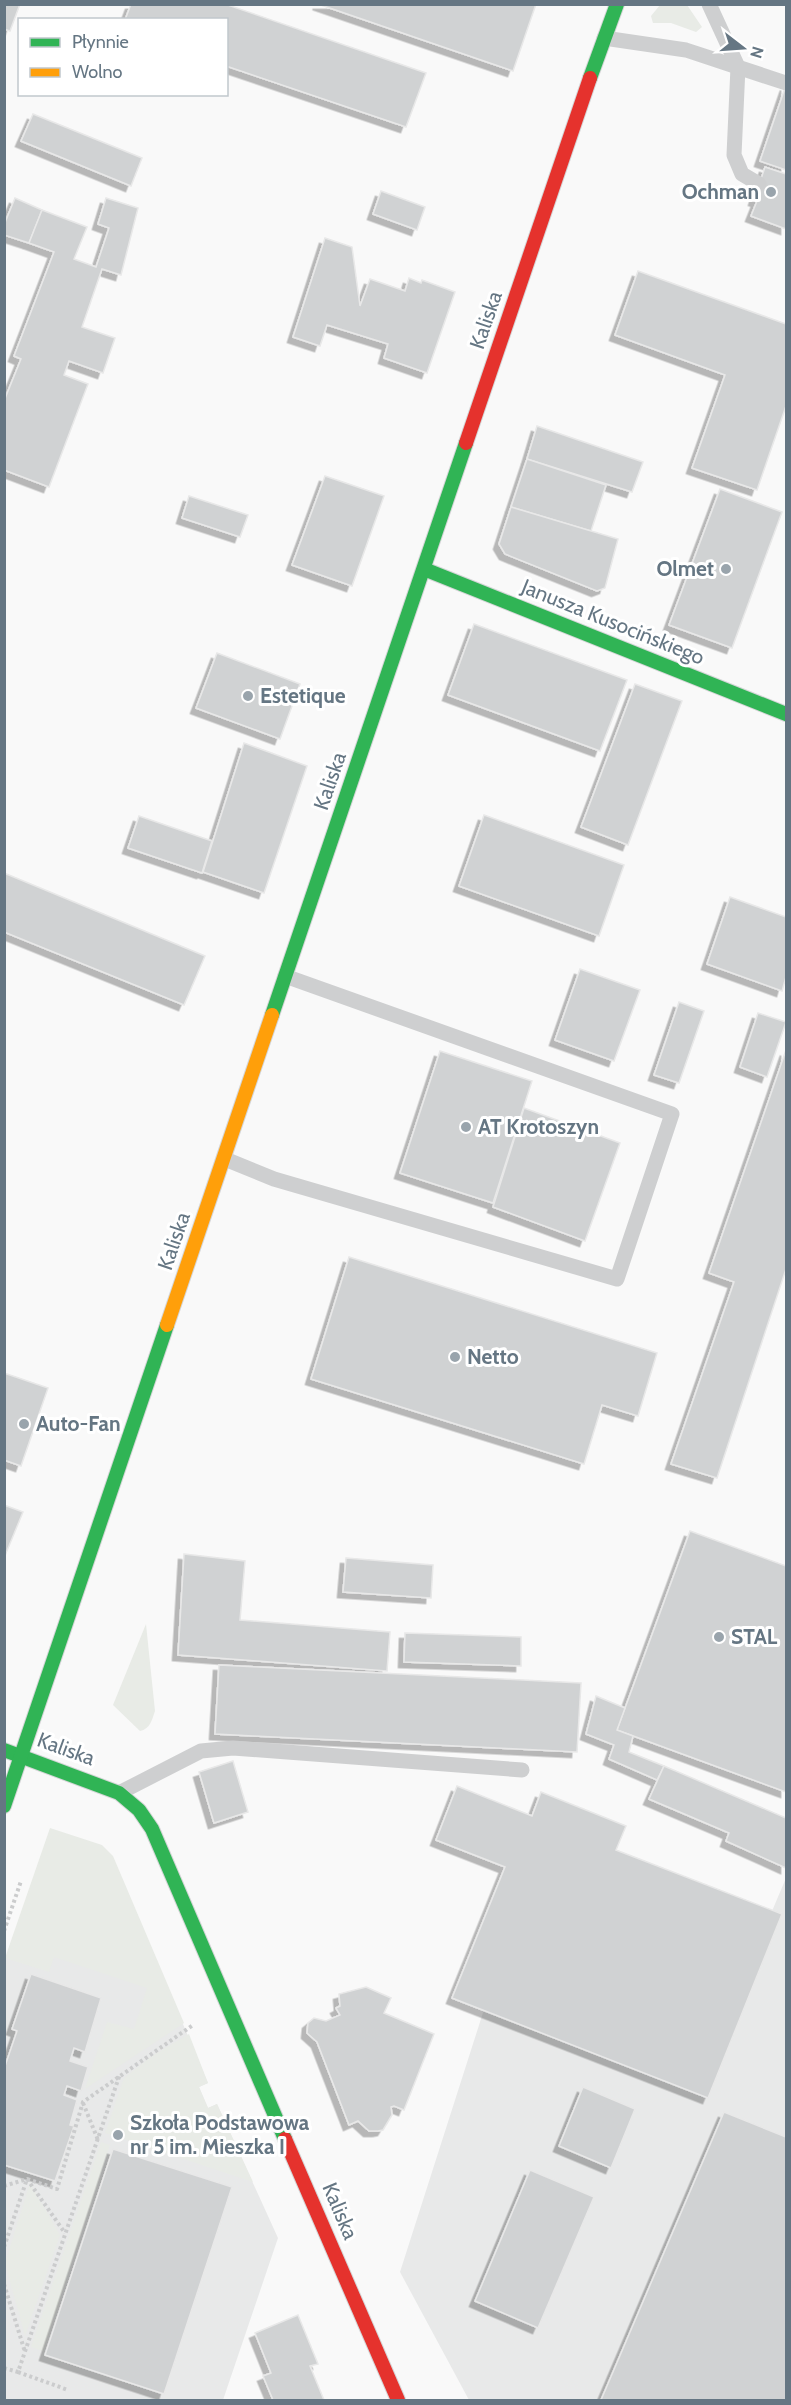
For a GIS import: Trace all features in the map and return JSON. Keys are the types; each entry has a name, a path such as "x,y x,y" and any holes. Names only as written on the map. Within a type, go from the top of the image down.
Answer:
{"street":[{"name":"Kaliska","path":"398,2400 152,1829 139,1810 119,1793 21,1756 617,4"},
{"name":"Janusza Kusocińskiego","path":"424,569 786,714"},
{"path":"4,1750 21,1756 4,1806"}],"lane":[{"path":"708,4 738,67 735,155 742,174 759,184"},
{"path":"604,38 686,50 786,83"},
{"path":"225,1159 274,1179 616,1279 672,1114 285,976"},
{"path":"119,1793 201,1751 233,1748 522,1770"}],"path":[{"path":"4,1931 21,1881"},
{"path":"4,2186 27,2179 57,2189 83,2102 193,2025"},
{"path":"18,2372 120,2074"},
{"path":"83,2102 98,2140"},
{"path":"27,2179 66,2234"},
{"path":"4,2247 27,2179"},
{"path":"4,2284 25,2352"},
{"path":"4,2368 68,2390"}],"shaded area":[{"path":"660,5 687,5 702,27 696,32 671,23 653,23 651,16"},
{"path":"146,1624 155,1711 152,1721 140,1731 113,1705"},
{"path":"50,1828 102,1845 113,1856 184,2023 85,2089 107,2022 134,2029 147,1988 54,1957 49,1972 5,1958"},
{"path":"786,1878 786,2400 469,2400 400,2272 488,1997 700,2081"},
{"name":"Szkoła Podstawowa nr 5 im. Mieszka I","path":"152,1951 208,2083 199,2087 208,2108 217,2104 278,2238 223,2400 5,2400 4,1956"},
{"path":"189,2034 208,2083 199,2087 208,2108 217,2104 253,2182 105,2133 124,2078 152,2056"},
{"path":"101,2142 110,2145 43,2351 31,2347"},
{"path":"30,2183 60,2235 25,2336 5,2263"}],"building":[{"path":"4,4 20,4 10,31 4,29"},
{"path":"131,4 225,4 426,73 406,127 228,67 228,18 126,18"},
{"path":"318,4 536,4 513,71"},
{"path":"786,85 786,170 760,161"},
{"path":"33,114 142,158 131,186 21,141"},
{"name":"Ochman","path":"765,167 786,174 786,229 751,216"},
{"path":"381,191 425,207 417,230 373,214"},
{"path":"15,198 42,210 29,243 4,235 4,225"},
{"path":"106,198 138,208 121,275 102,269 82,327 115,338 103,373 69,361 64,375 88,384 49,487 4,470 4,401 21,359 14,356 54,252 29,243 42,210 87,227 74,259 96,267 109,228 98,224"},
{"path":"325,238 352,247 360,306 370,279 405,291 409,278 421,283 422,280 455,292 427,373 384,358 388,344 327,325 320,346 293,337"},
{"path":"638,271 786,324 786,406 757,490 692,468 725,375 615,335"},
{"path":"537,426 643,462 632,492 527,459"},
{"path":"527,459 606,485 591,531 511,507"},
{"path":"325,476 384,496 352,586 292,565"},
{"name":"Olmet","path":"720,489 782,512 732,648 669,625"},
{"path":"189,496 248,515 240,537 182,518"},
{"name":"Olmet","path":"511,507 618,539 605,588 597,591 505,554 499,544"},
{"path":"474,624 627,680 600,751 448,695"},
{"name":"Estetique","path":"217,653 300,684 280,739 196,708"},
{"path":"635,684 682,701 628,845 581,827"},
{"path":"244,743 307,766 264,893 203,872"},
{"path":"484,815 624,865 599,936 459,886"},
{"path":"139,816 212,841 202,873 128,848"},
{"path":"4,873 205,956 184,1005 4,932"},
{"path":"730,897 786,917 786,977 782,991 707,964"},
{"path":"580,969 640,990 614,1061 555,1040"},
{"path":"679,1002 704,1011 679,1083 654,1075"},
{"path":"758,1013 786,1022 767,1077 740,1067"},
{"path":"786,1050 786,1269 717,1478 671,1464 734,1282 709,1273"},
{"name":"AT Krotoszyn","path":"440,1051 532,1081 493,1203 400,1173"},
{"path":"524,1108 620,1143 585,1241 493,1207"},
{"path":"349,1257 657,1353 638,1416 602,1405 584,1464 311,1379"},
{"path":"4,1373 48,1388 21,1466 4,1460"},
{"path":"4,1505 23,1512 4,1558"},
{"name":"STAL","path":"690,1531 786,1566 786,1792 617,1730"},
{"path":"184,1554 245,1561 240,1620 390,1632 387,1671 178,1655"},
{"path":"346,1558 433,1565 431,1598 343,1592"},
{"path":"405,1633 521,1637 521,1666 404,1662"},
{"path":"219,1665 581,1683 577,1752 215,1734"},
{"path":"596,1696 625,1708 617,1730 633,1736 629,1752 664,1766 657,1780 609,1759 614,1745 586,1734"},
{"path":"233,1761 248,1812 214,1823 199,1772"},
{"path":"664,1766 786,1818 786,1868 726,1841 729,1833 649,1799"},
{"path":"457,1786 532,1816 541,1792 626,1826 616,1850 782,1914 708,2098 452,1998 505,1867 436,1840"},
{"path":"31,1974 101,1998 85,2052 74,2048 70,2061 88,2067 81,2091 67,2086 64,2095 77,2100 70,2125 74,2126 55,2181 4,2165 4,2069 17,2031 12,2029"},
{"path":"366,1987 391,1998 384,2013 434,2034 404,2110 391,2107 392,2115 383,2130 378,2131 369,2131 358,2121 349,2125 317,2042 307,2033 308,2023 314,2018 326,2021 340,2015 336,2008 340,2006 339,1994"},
{"path":"583,2087 635,2109 611,2168 559,2146"},
{"path":"724,2112 786,2137 786,2400 601,2400"},
{"path":"113,2149 232,2187 164,2394 45,2355"},
{"path":"530,2170 594,2197 538,2328 475,2301"},
{"path":"298,2315 318,2364 310,2366 324,2400 273,2400 263,2376 271,2373 255,2333"}],"traffic: fast":[{"path":"590,78 617,4"},
{"path":"272,1015 466,443"},
{"path":"424,569 786,714"},
{"path":"4,1806 167,1325"},
{"path":"4,1750 119,1793 139,1810 152,1829 285,2139"}],"traffic: slow":[{"path":"167,1325 272,1015"}],"traffic: jam":[{"path":"466,443 590,78"},
{"path":"285,2139 398,2400"}],"place":[{"name":"Ochman","path":"771,192"},
{"name":"Olmet","path":"726,569"},
{"name":"Estetique","path":"248,696"},
{"name":"AT Krotoszyn","path":"466,1127"},
{"name":"Netto","path":"455,1357"},
{"name":"Auto-Fan","path":"24,1424"},
{"name":"STAL","path":"719,1637"},
{"name":"Szkoła Podstawowa nr 5 im. Mieszka I","path":"118,2135"}]}
